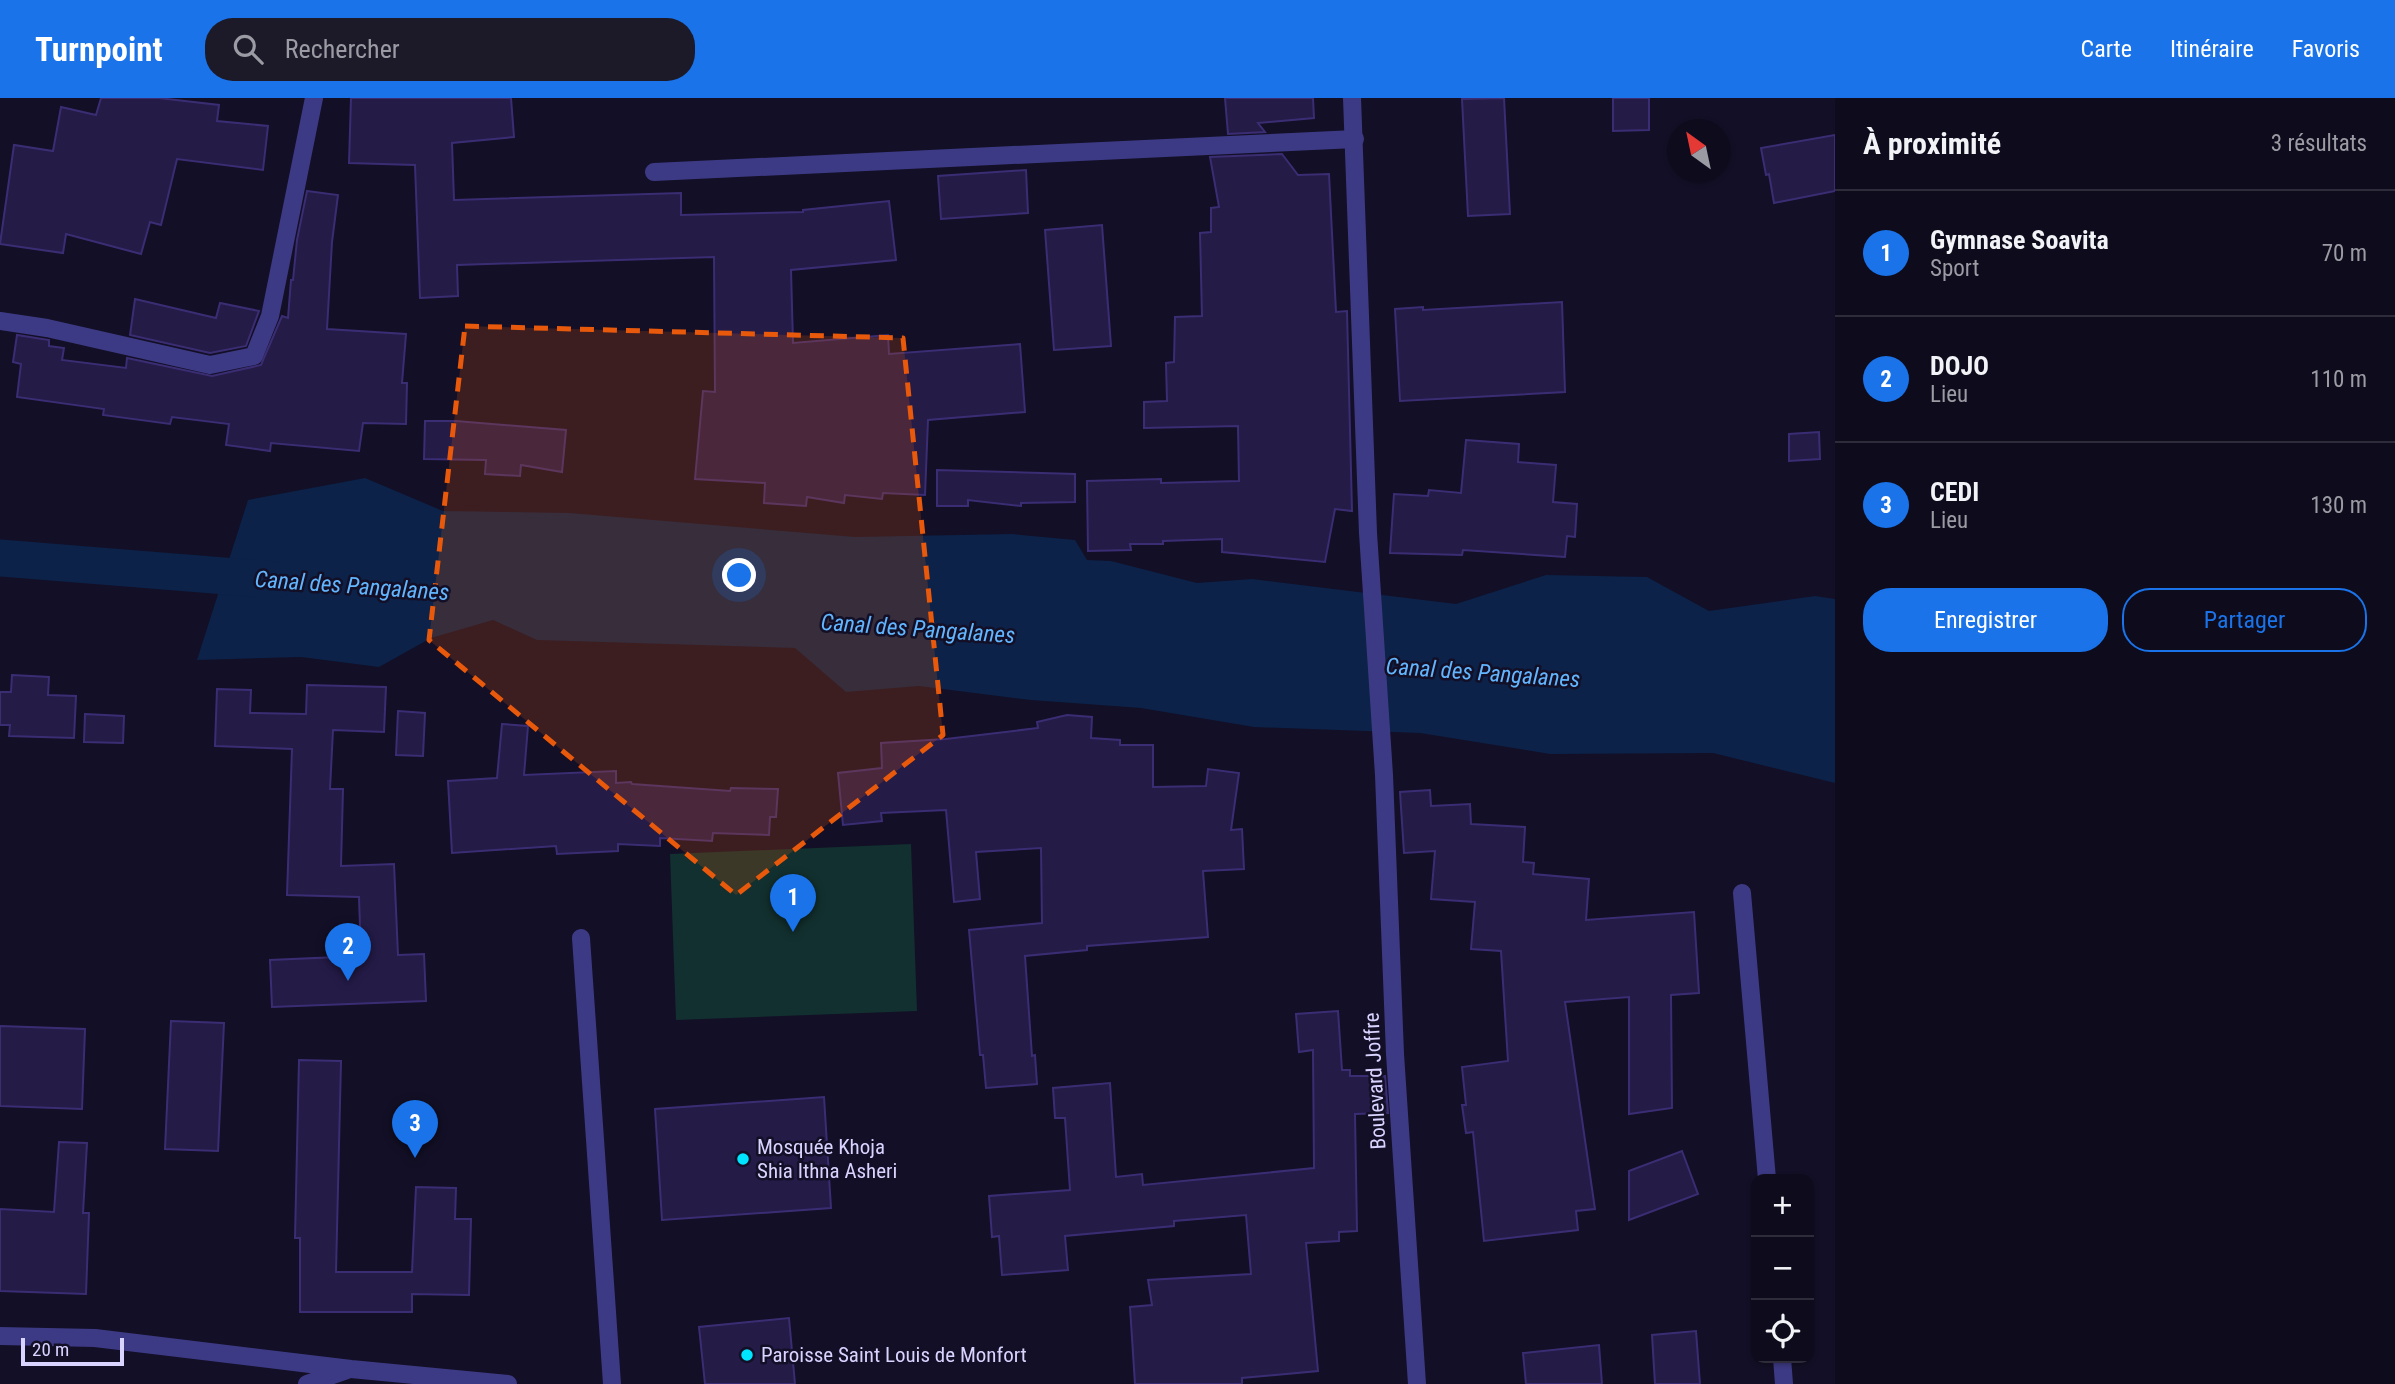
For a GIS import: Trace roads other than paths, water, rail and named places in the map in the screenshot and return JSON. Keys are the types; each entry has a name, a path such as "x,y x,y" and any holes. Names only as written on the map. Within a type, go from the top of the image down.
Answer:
{"street":[{"path":"0,321 47,328 210,365 254,356 270,316 314,98"},
{"name":"Boulevard Joffre","path":"1352,98 1368,533 1384,775 1395,1054 1416,1384"},
{"path":"654,172 1355,139"},
{"path":"1742,893 1767,1174"},
{"path":"581,938 612,1384"},
{"path":"0,1336 94,1338 351,1369 508,1384"},
{"path":"1782,1363 1784,1384"},
{"path":"307,1384 351,1369"}],"water":[{"path":"365,478 443,511 570,513 855,537 1012,534 1075,540 1087,560 1111,561 1197,583 1252,579 1456,604 1546,575 1647,577 1709,611 1815,596 1835,599 1835,783 1713,753 1550,754 1420,733 1254,727 1141,708 1031,700 919,686 846,692 795,648 537,640 493,620 431,638 379,667 301,657 197,660 248,500"}],"waterway":[{"name":"Canal des Pangalanes","path":"0,558 275,580"}],"place":[{"name":"Gymnase Soavita","path":"793,932"},
{"name":"DOJO","path":"348,981"},
{"name":"CEDI","path":"415,1158"},
{"name":"Mosquée Khoja Shia Ithna Asheri","path":"743,1159"},
{"name":"Paroisse Saint Louis de Monfort","path":"747,1355"}]}
